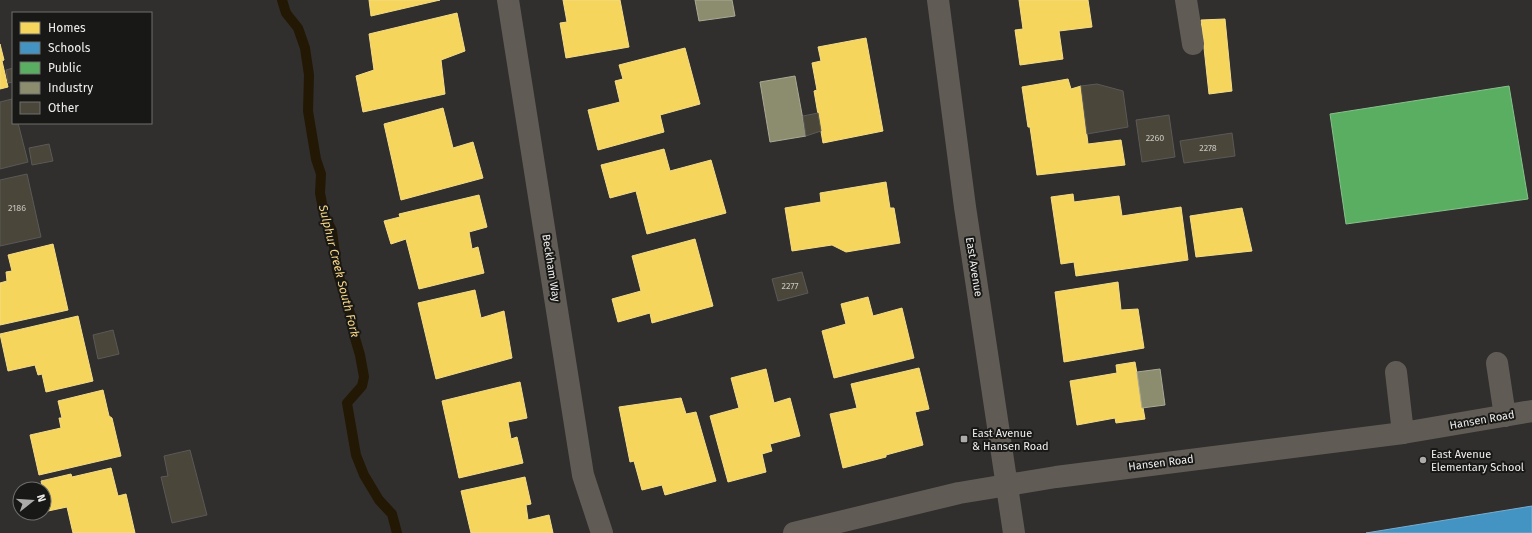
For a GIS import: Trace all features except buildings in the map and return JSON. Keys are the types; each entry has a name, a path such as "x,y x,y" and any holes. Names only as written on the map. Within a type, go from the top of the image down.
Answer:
{"street":[{"name":"Beckham Way","path":"508,0 583,475 602,533"},
{"name":"East Avenue","path":"938,0 965,207 1014,533"},
{"path":"1186,0 1193,44"},
{"path":"1497,363 1505,416"},
{"path":"1396,372 1403,433"},
{"name":"Hansen Road","path":"794,533 959,493 1007,485 1056,477 1403,433 1532,411"}],"waterway":[{"name":"Sulphur Creek South Fork","path":"282,0 286,13 298,28 305,48 309,75 308,111 316,159 321,174 320,193 324,214 332,231 337,270 351,317 364,377 362,386 347,403 356,455 364,475 379,500 392,514 397,533"}],"place":[{"name":"East Avenue & Hansen Road","path":"964,439"},
{"name":"East Avenue Elementary School","path":"1423,460"}]}
